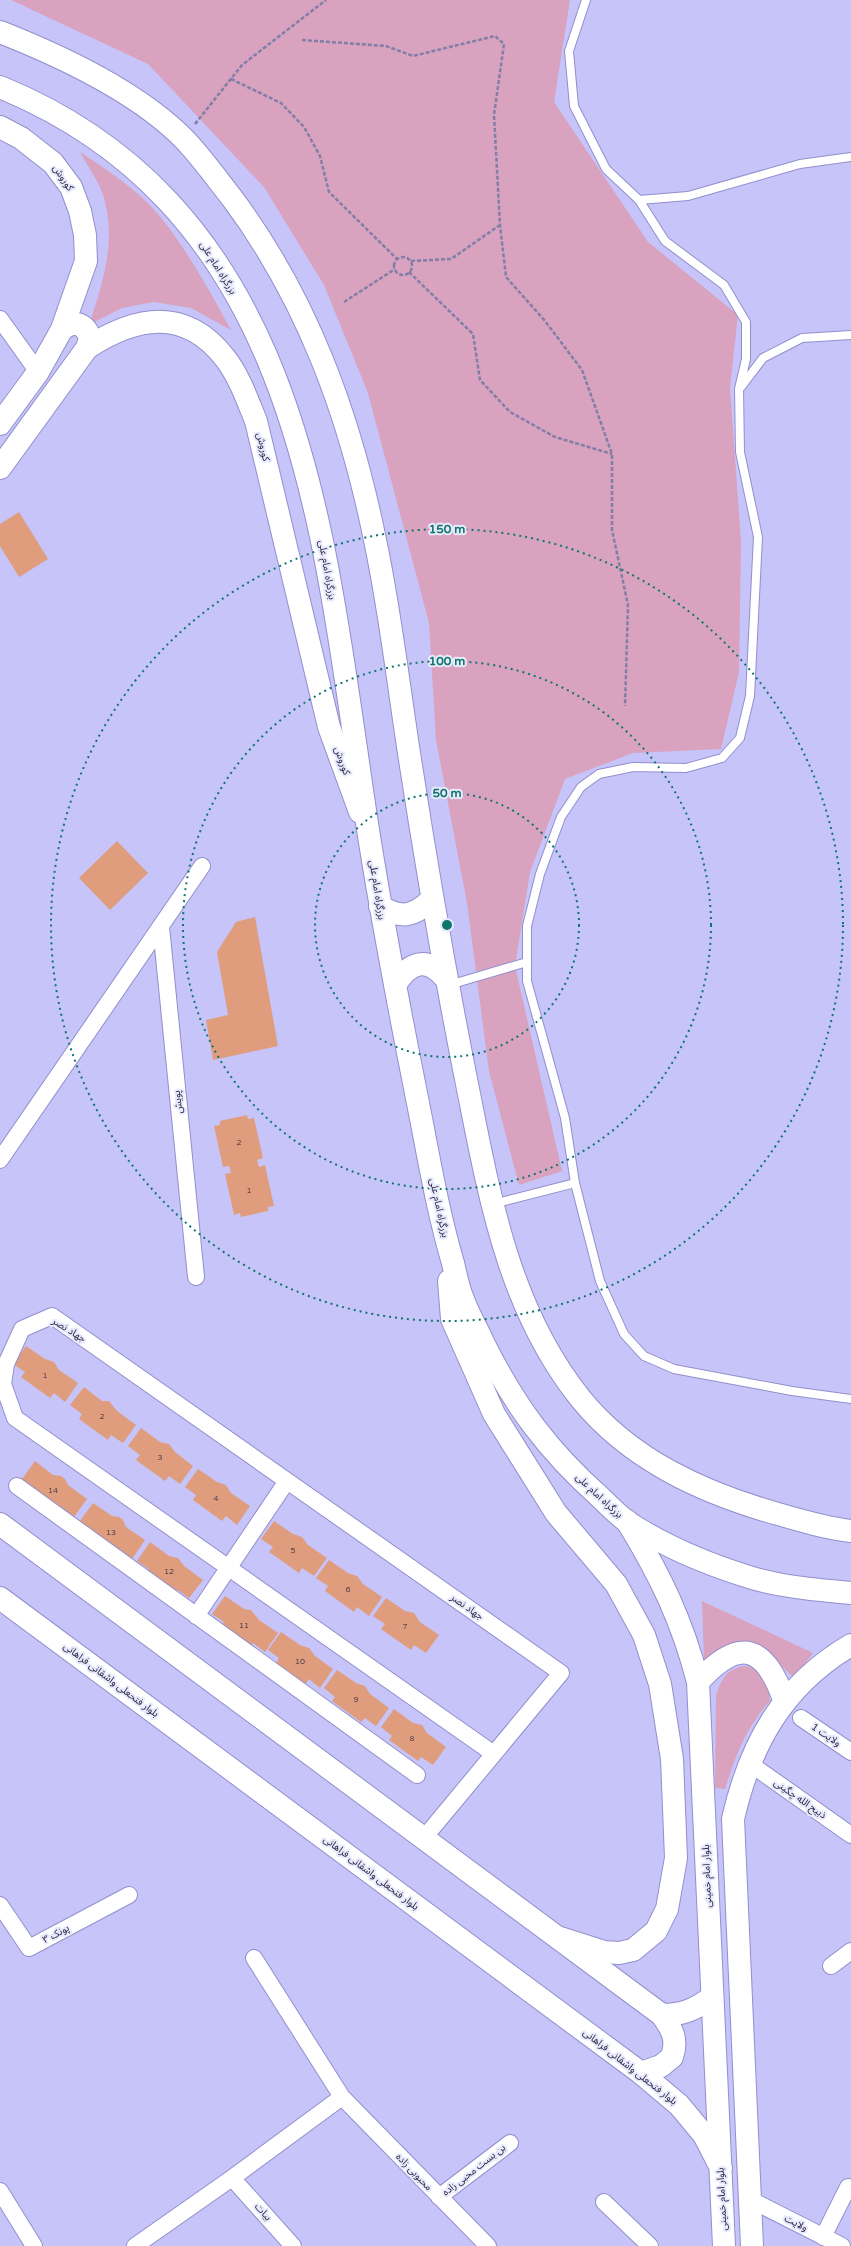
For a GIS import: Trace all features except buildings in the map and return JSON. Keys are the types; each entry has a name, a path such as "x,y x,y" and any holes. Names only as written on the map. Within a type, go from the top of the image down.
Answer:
{"main road":[{"path":"0,32 32,44 87,71 149,111 184,139 253,227 290,288 320,352 352,446 374,534 432,900 447,982 493,1204 506,1256 524,1305 541,1342 581,1400 603,1423 651,1462 684,1480 757,1508 851,1531"},
{"name":"بزرگراه امام علی","path":"0,87 59,117 100,142 141,174 171,204 197,235 224,276 255,330 277,378 291,420 315,507 339,634 380,906 445,1236 463,1299 503,1382 530,1423 569,1468 627,1521 674,1549 753,1579 811,1589 851,1593"},
{"name":"کوروش","path":"0,127 21,138 54,163 71,187 80,211 85,235 86,261 62,329 38,372 0,424"},
{"name":"کوروش","path":"0,468 86,348 102,338 131,325 158,321 185,325 208,339 226,358 242,386 256,420 329,727 368,834"},
{"path":"62,329 71,324 81,325 85,328 90,338 86,348"},
{"path":"380,906 392,914 407,915 421,910 432,900"},
{"path":"395,985 409,967 419,964 430,965 439,971 447,982"},
{"path":"445,1236 452,1319 494,1414 556,1513 616,1584 644,1635 661,1691 672,1759 676,1858 668,1909 656,1931 633,1950 619,1953 604,1952 560,1938"},
{"name":"بلوار امام خمینی","path":"627,1521 652,1562 670,1597 688,1643 698,1682 724,2246"},
{"path":"0,1524 662,2015 673,2030 675,2039 672,2057 661,2066 641,2073"},
{"name":"بلوار فتحعلی واشقانی فراهانی","path":"0,1598 641,2073 679,2105 704,2135 720,2168"},
{"path":"752,2246 733,1819 740,1786 749,1763 771,1720 808,1674 851,1645"},
{"path":"698,1682 722,1660 736,1653 752,1653 767,1664 776,1678 785,1702"},
{"path":"662,2015 678,2015 697,2008 712,1997"}],"street":[{"path":"0,319 38,372"},
{"path":"0,1160 202,866"},
{"name":"پویش","path":"161,926 196,1277"},
{"name":"جهاد نصر","path":"424,1838 494,1754 560,1673 52,1316 22,1329 6,1364 3,1384 15,1418 494,1754"},
{"path":"196,1616 287,1481"},
{"path":"17,1486 417,1775"},
{"name":"ولایت 1","path":"801,1718 851,1752"},
{"name":"ذبیح الله چگینی","path":"749,1763 851,1835"},
{"name":"پونک ۳","path":"0,1905 29,1948 128,1896"},
{"path":"831,1966 851,1951"},
{"name":"محبوبی زاده","path":"254,1958 342,2097 488,2246"},
{"path":"135,2246 232,2178 342,2097"},
{"name":"بن بست محبی زاده","path":"439,2197 510,2143"},
{"name":"بیات","path":"232,2178 293,2246"},
{"path":"823,2237 848,2187"},
{"path":"0,2191 34,2246"},
{"name":"ولایت","path":"749,2199 842,2246"},
{"path":"604,2202 650,2246"}],"lane":[{"path":"586,0 569,51 574,106 606,169 639,200 665,241 724,285 746,322 746,359 740,389 740,452 758,537 750,696 740,738 722,758 686,768 633,767 599,774 581,787 561,817 540,874 527,926 527,981 565,1118 575,1182 600,1281 624,1334 644,1356 674,1369 792,1391 851,1399"},
{"path":"639,200 688,196 800,164 851,157"},
{"path":"740,389 763,358 802,338 851,335"},
{"path":"447,982 527,962"},
{"path":"493,1204 575,1182"}],"path":[{"path":"207,106 242,65 326,0"},
{"path":"302,40 386,46 413,56 495,36 504,44 494,115 500,225 506,277 545,321 582,370 612,454 612,530 628,605 625,706"},
{"path":"231,79 281,104 304,126 320,156 329,192 397,259"},
{"path":"397,259 406,258 411,261 451,259 500,225"},
{"path":"397,259 394,264 395,270 402,275 410,272"},
{"path":"410,272 412,267 411,261"},
{"path":"344,302 395,270"},
{"path":"410,272 473,334 480,380 510,412 556,437 612,454"}],"shaded area":[{"path":"11,0 570,0 554,102 648,242 738,315 730,388 741,541 739,672 721,749 633,753 565,779 530,872 515,966 562,1171 519,1185 489,1071 467,903 436,740 429,623 368,393 324,285 264,187 148,64"},
{"path":"80,152 131,188 158,214 179,241 231,330 191,308 154,302 122,308 89,325 107,260 109,226 107,209 102,192"},
{"path":"702,1601 813,1653 794,1678 772,1657 754,1646 745,1644 735,1643 725,1646 704,1661"},
{"path":"746,1666 761,1674 767,1684 770,1701 748,1731 733,1765 725,1789 715,1788 716,1696 720,1684 730,1671"}]}
